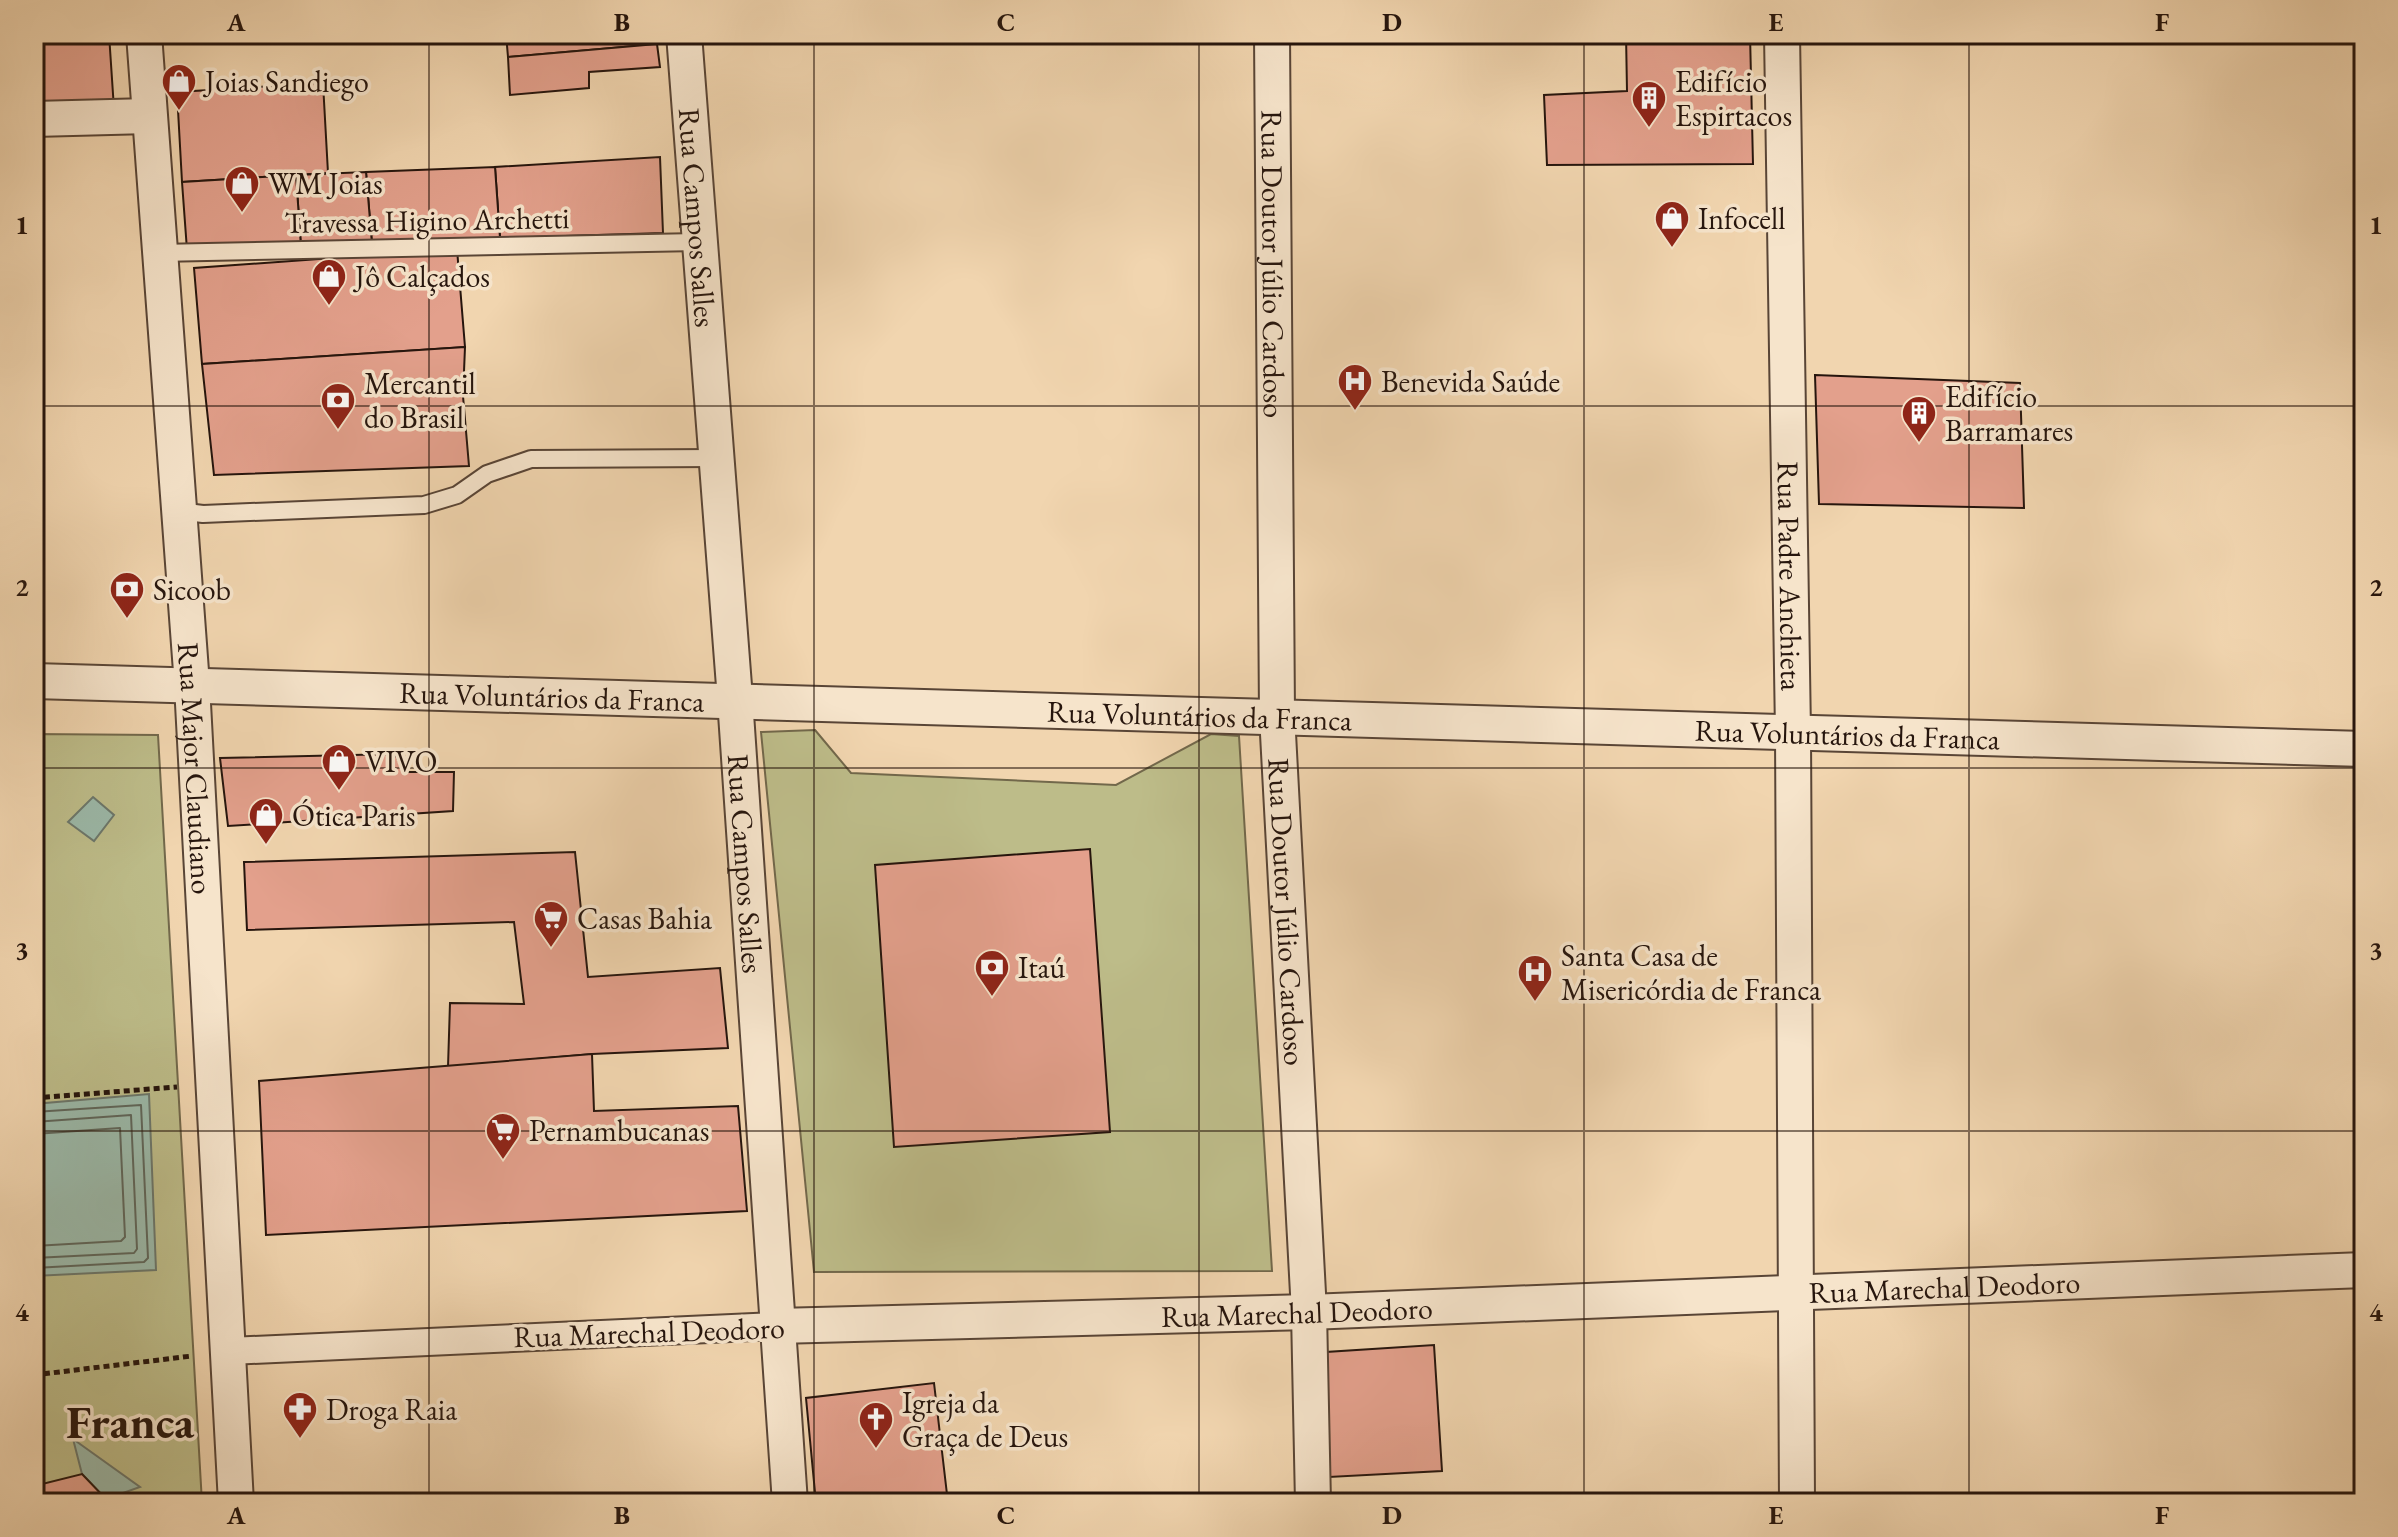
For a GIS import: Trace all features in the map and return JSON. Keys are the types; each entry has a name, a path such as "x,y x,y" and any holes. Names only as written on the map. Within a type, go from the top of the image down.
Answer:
{"street":[{"name":"Rua Major Claudiano","path":"144,34 192,685 236,1503"},
{"name":"Rua Campos Salles","path":"684,34 735,699 790,1503"},
{"name":"Rua Doutor Júlio Cardoso","path":"1272,34 1277,715 1309,1312 1313,1503"},
{"name":"Rua Padre Anchieta","path":"1782,34 1793,732 1797,1503"},
{"path":"34,119 149,116"},
{"name":"Rua Voluntários da Franca","path":"34,681 735,699 2364,749"},
{"name":"Rua Marechal Deodoro","path":"230,1351 777,1326 1309,1312 2364,1270"}],"lane":[{"name":"Travessa Higino Archetti","path":"158,253 698,242"},
{"path":"178,511 203,514 424,505 457,495 487,474 531,459 716,458"}],"path":[{"path":"34,1098 214,1085"},
{"path":"34,1375 230,1351"}],"shaded area":[{"path":"815,730 851,773 1116,785 1211,734 1239,736 1272,1271 814,1272 761,732"},
{"path":"34,734 158,735 202,1503 34,1503"}],"water":[{"path":"93,797 114,815 94,841 68,822"},
{"path":"149,1094 156,1270 34,1276 34,1104"},
{"path":"73,1439 140,1487 106,1499 82,1474"}],"building":[{"path":"34,34 109,34 114,109 34,111"},
{"path":"506,34 656,34 657,44 508,57"},
{"name":"Edifício Espirtacos","path":"1626,34 1750,34 1753,164 1547,165 1544,95 1627,91"},
{"path":"657,44 660,67 589,72 589,88 510,95 508,57"},
{"path":"323,83 328,173 182,182 177,92"},
{"path":"660,157 663,233 500,238 495,167"},
{"path":"495,167 500,238 372,244 366,172"},
{"path":"366,172 372,244 301,247 296,175"},
{"name":"WM Joias","path":"296,175 301,247 187,250 182,182"},
{"name":"Jô Calçados","path":"457,249 465,347 202,364 194,268"},
{"name":"Mercantil do Brasil","path":"465,347 463,396 469,466 214,475 202,364"},
{"name":"Edifício Barramares","path":"1815,375 2020,383 2024,508 1819,504"},
{"name":"VIVO","path":"395,754 404,772 454,772 453,811 228,826 220,758"},
{"name":"Itaú","path":"1090,849 1110,1132 894,1147 875,865"},
{"name":"Casas Bahia","path":"575,852 588,977 720,968 728,1048 592,1054 448,1067 450,1003 524,1004 514,922 247,930 244,862"},
{"name":"Pernambucanas","path":"592,1054 594,1111 738,1106 747,1211 266,1235 259,1081"},
{"path":"1434,1345 1442,1471 1329,1477 1326,1352"},
{"name":"Igreja da Graça de Deus","path":"934,1383 948,1503 816,1503 806,1398"},
{"path":"82,1474 106,1499 105,1503 34,1503 34,1486"}],"place":[{"name":"Joias Sandiego","path":"179,112"},
{"name":"Edifício Espirtacos","path":"1649,129"},
{"name":"WM Joias","path":"242,214"},
{"name":"Infocell","path":"1672,249"},
{"name":"Jô Calçados","path":"329,307"},
{"name":"Benevida Saúde","path":"1355,412"},
{"name":"Mercantil do Brasil","path":"338,431"},
{"name":"Edifício Barramares","path":"1919,444"},
{"name":"Sicoob","path":"127,620"},
{"name":"VIVO","path":"339,792"},
{"name":"Ótica Paris","path":"266,846"},
{"name":"Casas Bahia","path":"551,949"},
{"name":"Itaú","path":"992,998"},
{"name":"Santa Casa de Misericórdia de Franca","path":"1535,1003"},
{"name":"Pernambucanas","path":"503,1161"},
{"name":"Droga Raia","path":"300,1440"},
{"name":"Igreja da Graça de Deus","path":"876,1450"}],"district":[{"name":"Franca","path":"130,1422"}]}
